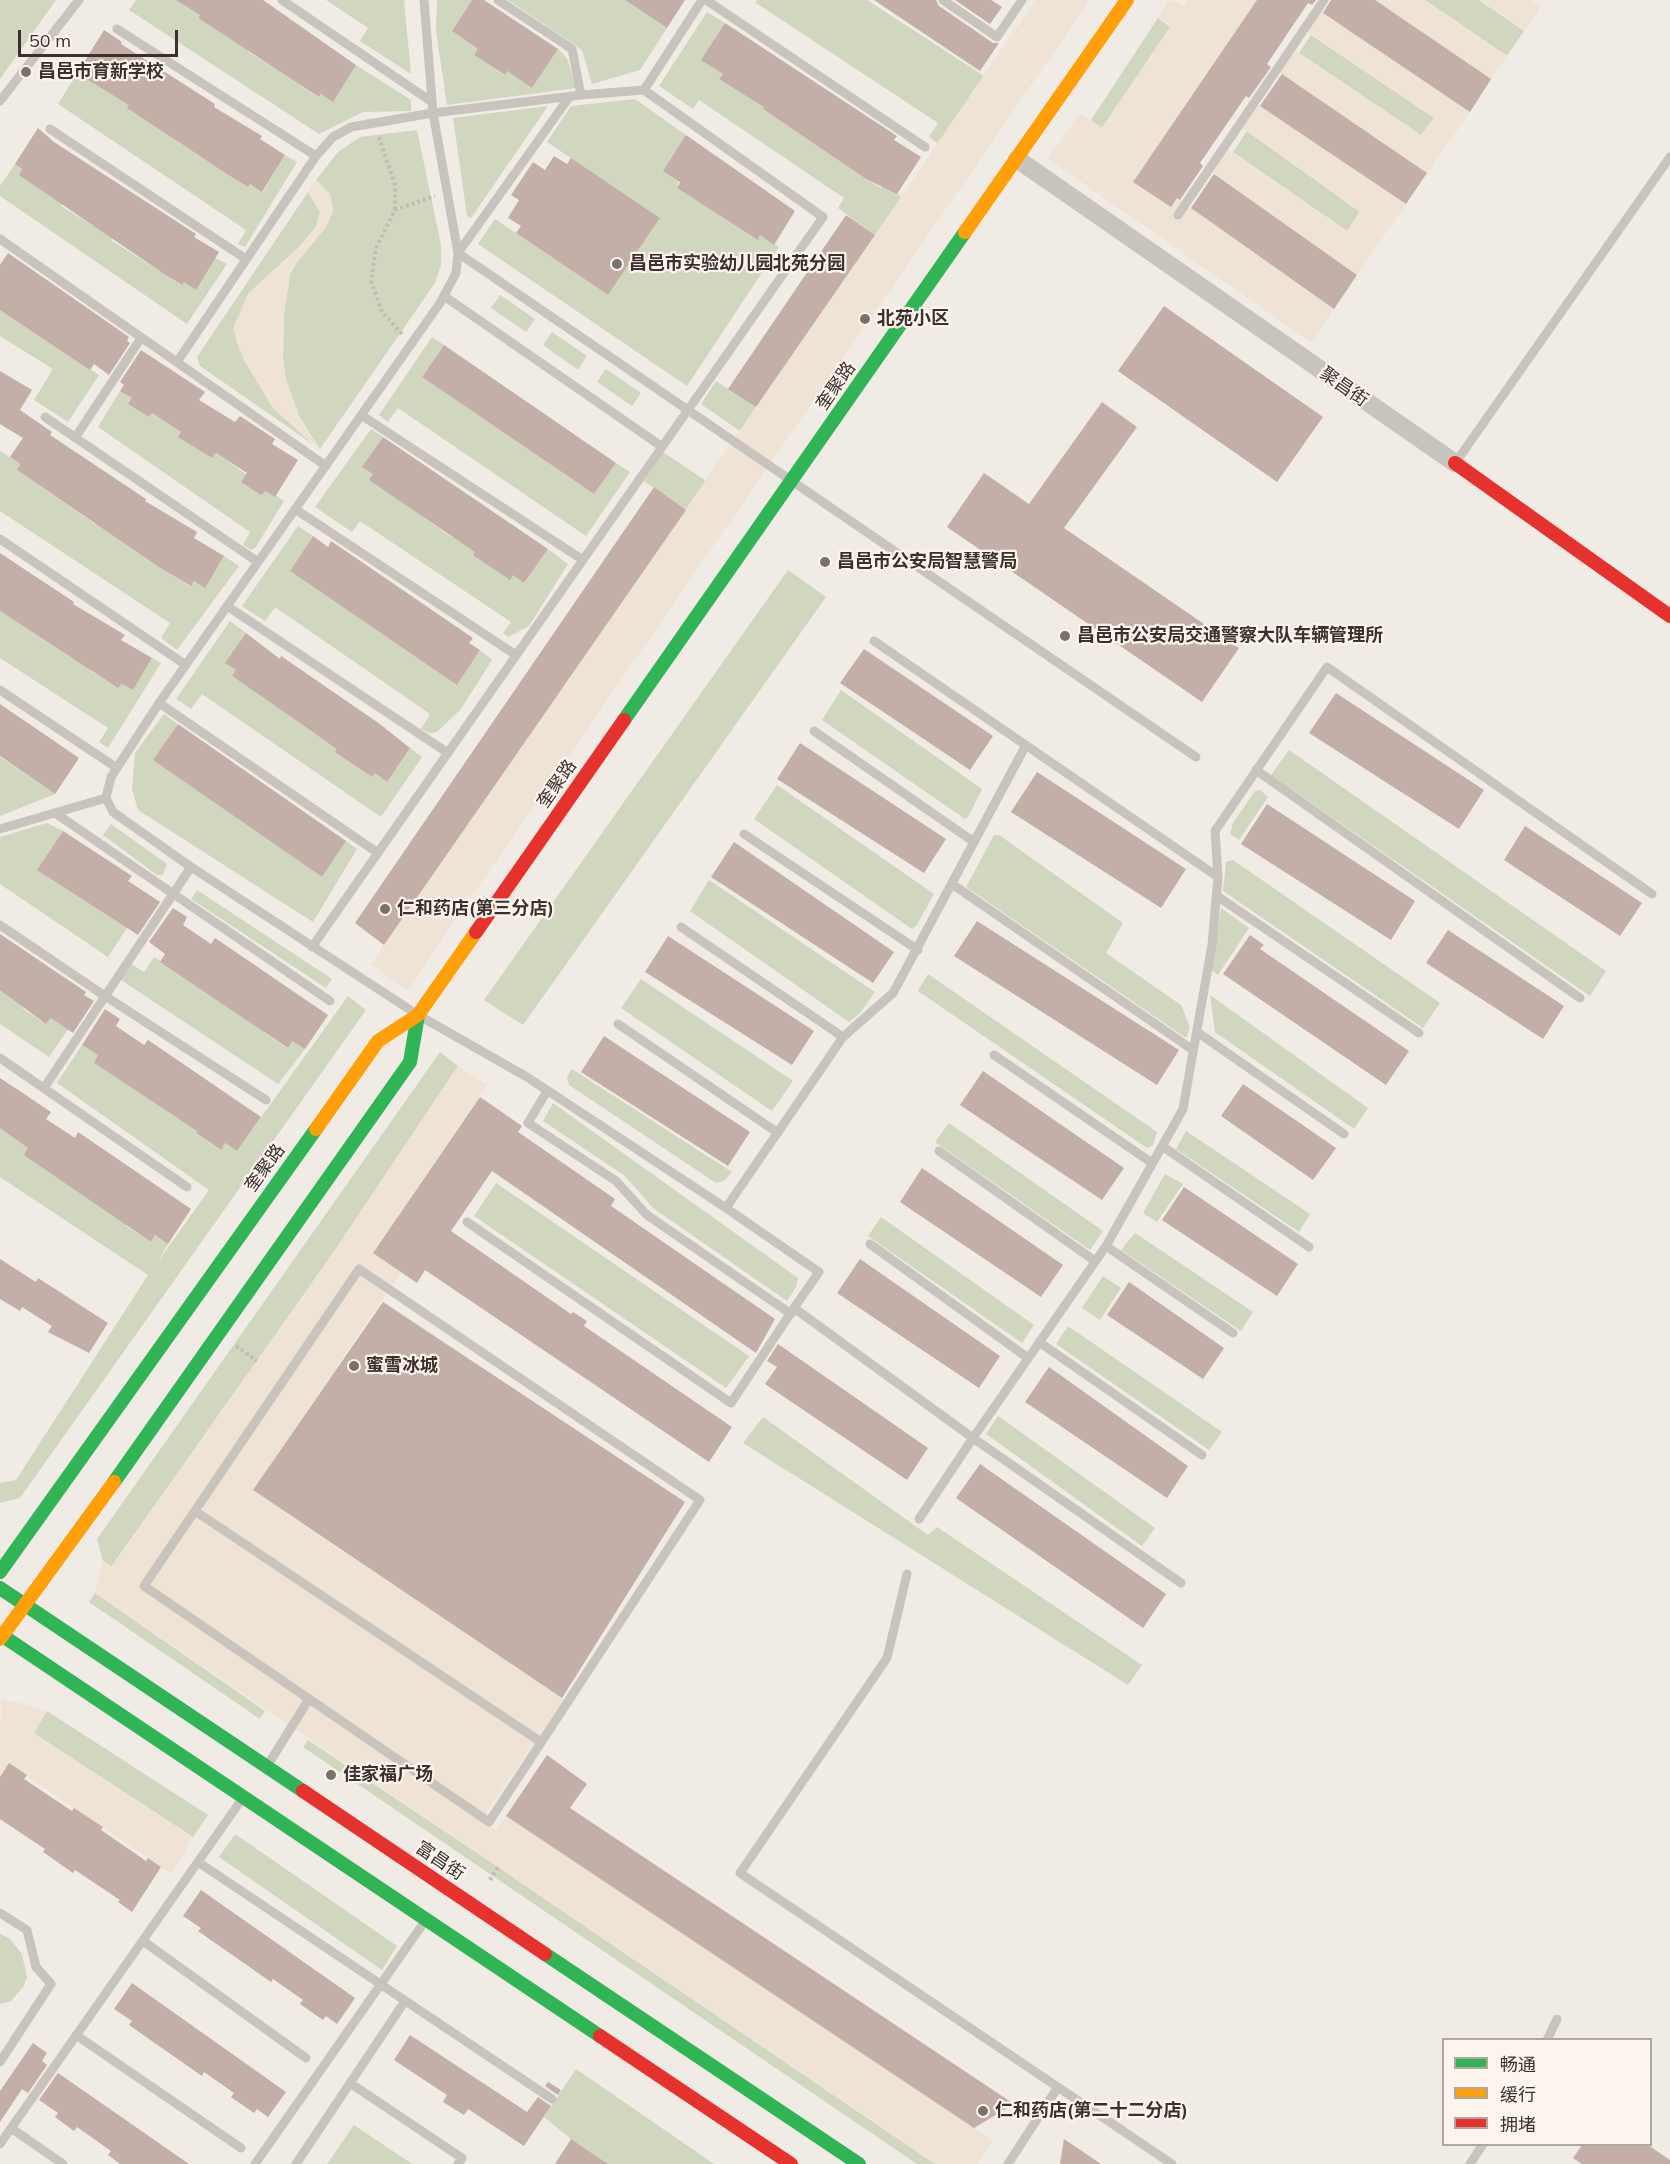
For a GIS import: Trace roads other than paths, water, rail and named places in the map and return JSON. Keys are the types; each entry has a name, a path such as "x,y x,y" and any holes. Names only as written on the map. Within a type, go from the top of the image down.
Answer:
{"street":[{"name":"奎聚路","path":"0,1572 378,1041 418,1015 1127,0"},
{"name":"聚昌街","path":"1017,159 1455,463 1670,616"},
{"path":"418,1015 410,1062 26,1606 1,1636 791,2164"},
{"name":"富昌街","path":"0,1588 859,2164"}],"lane":[{"path":"0,101 79,0"},
{"path":"282,0 432,102"},
{"path":"424,0 433,113 458,253 456,273 444,296 159,703 111,777 106,798 113,812 191,867 418,1015 547,1091 819,1272 731,1403 467,1222"},
{"path":"498,0 572,49 581,94"},
{"path":"644,90 702,0"},
{"path":"706,0 925,147"},
{"path":"943,0 997,38 1022,0"},
{"path":"1178,215 1324,0"},
{"path":"117,29 316,156"},
{"path":"177,362 316,156 333,137 351,127 433,113 581,94 644,90 823,217 312,947"},
{"path":"458,253 570,96"},
{"path":"50,129 246,259"},
{"path":"1455,463 1670,157"},
{"path":"0,239 326,466"},
{"path":"458,253 1196,757"},
{"path":"444,296 661,447"},
{"path":"75,438 141,338"},
{"path":"361,415 583,560"},
{"path":"45,417 258,562"},
{"path":"295,509 516,655"},
{"path":"0,539 186,665"},
{"path":"227,606 448,753"},
{"path":"874,641 1218,877"},
{"path":"919,1519 1106,1246 1183,1108 1212,945 1218,877 1215,831 1327,667 1652,894"},
{"path":"0,690 117,768"},
{"path":"159,703 378,853"},
{"path":"814,731 974,842"},
{"path":"726,1208 843,1037 894,993 1026,745"},
{"path":"1256,770 1580,998"},
{"path":"0,829 106,798"},
{"path":"55,813 330,1001"},
{"path":"744,834 918,950"},
{"path":"44,1088 191,867"},
{"path":"952,884 1193,1050"},
{"path":"1217,896 1419,1033"},
{"path":"0,925 266,1100"},
{"path":"681,927 843,1037"},
{"path":"618,1024 778,1133"},
{"path":"1197,1032 1344,1134"},
{"path":"994,1055 1152,1163"},
{"path":"0,1058 187,1187"},
{"path":"547,1091 528,1123 616,1181 646,1215 792,1311 1181,1583"},
{"path":"1162,1146 1309,1247"},
{"path":"939,1151 1095,1261"},
{"path":"870,1245 1028,1358"},
{"path":"1106,1246 1233,1333"},
{"path":"359,1269 700,1500 489,1822 144,1586 195,1510 359,1269"},
{"path":"1039,1342 1202,1455"},
{"path":"195,1510 541,1742"},
{"path":"907,1574 887,1658 740,1873 1172,2164"},
{"path":"266,1767 309,1699"},
{"path":"0,2144 243,1797"},
{"path":"198,1862 552,2099"},
{"path":"0,1913 27,1930 36,1967 51,1984 0,2062"},
{"path":"255,2164 426,1919"},
{"path":"142,1941 306,2058"},
{"path":"296,2164 405,2001"},
{"path":"1548,2038 1557,2019"},
{"path":"76,2035 240,2148"},
{"path":"350,2083 462,2158 458,2164"},
{"path":"1008,2164 1058,2087"},
{"path":"11,2128 63,2164"},
{"path":"1470,2164 1482,2146"}],"place":[{"name":"昌邑市育新学校","path":"26,72"},
{"name":"昌邑市实验幼儿园北苑分园","path":"617,264"},
{"name":"北苑小区","path":"865,319"},
{"name":"昌邑市公安局智慧警局","path":"825,562"},
{"name":"昌邑市公安局交通警察大队车辆管理所","path":"1065,636"},
{"name":"仁和药店(第三分店)","path":"385,909"},
{"name":"蜜雪冰城","path":"354,1366"},
{"name":"佳家福广场","path":"331,1775"},
{"name":"仁和药店(第二十二分店)","path":"983,2111"}]}
